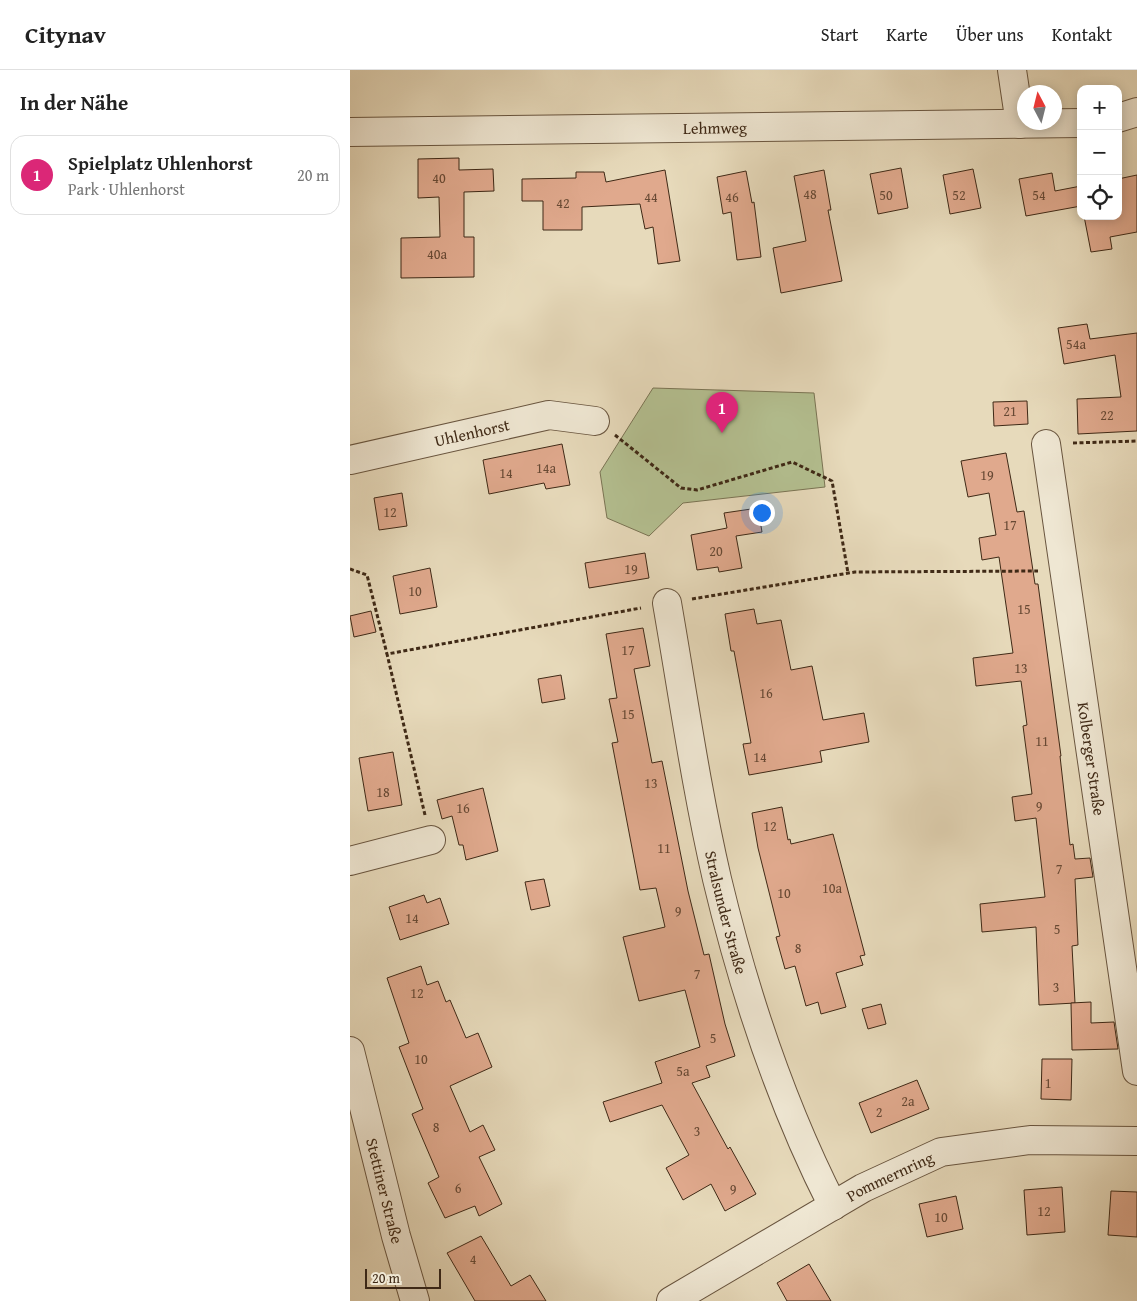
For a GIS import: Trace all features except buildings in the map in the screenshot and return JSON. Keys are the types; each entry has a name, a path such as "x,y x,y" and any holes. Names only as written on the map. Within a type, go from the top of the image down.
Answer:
{"street":[{"path":"1012,70 1017,104"},
{"path":"1122,117 1137,112"},
{"name":"Lehmweg","path":"1062,123 1077,123"},
{"name":"Lehmweg","path":"350,132 1017,124"},
{"path":"1122,127 1137,130"},
{"name":"Uhlenhorst","path":"350,460 549,414 595,421"},
{"name":"Kolberger Straße","path":"1046,444 1137,1071"},
{"name":"Stralsunder Straße","path":"667,603 717,878 746,988 781,1094 805,1151 833,1206"},
{"path":"350,861 431,840"},
{"name":"Stettiner Straße","path":"350,1051 396,1236 415,1301"},
{"name":"Pommernring","path":"670,1301 702,1294 863,1188 941,1152 1030,1140 1137,1142"}],"path":[{"path":"595,421 626,442 681,488 697,490 792,462 832,481 848,572"},
{"path":"1046,444 1137,441"},
{"path":"350,569 367,575 387,654"}],"green space":[{"path":"653,388 814,393 825,487 683,503 649,536 607,518 600,472"}],"place":[{"name":"Spielplatz Uhlenhorst","path":"722,433"}]}
